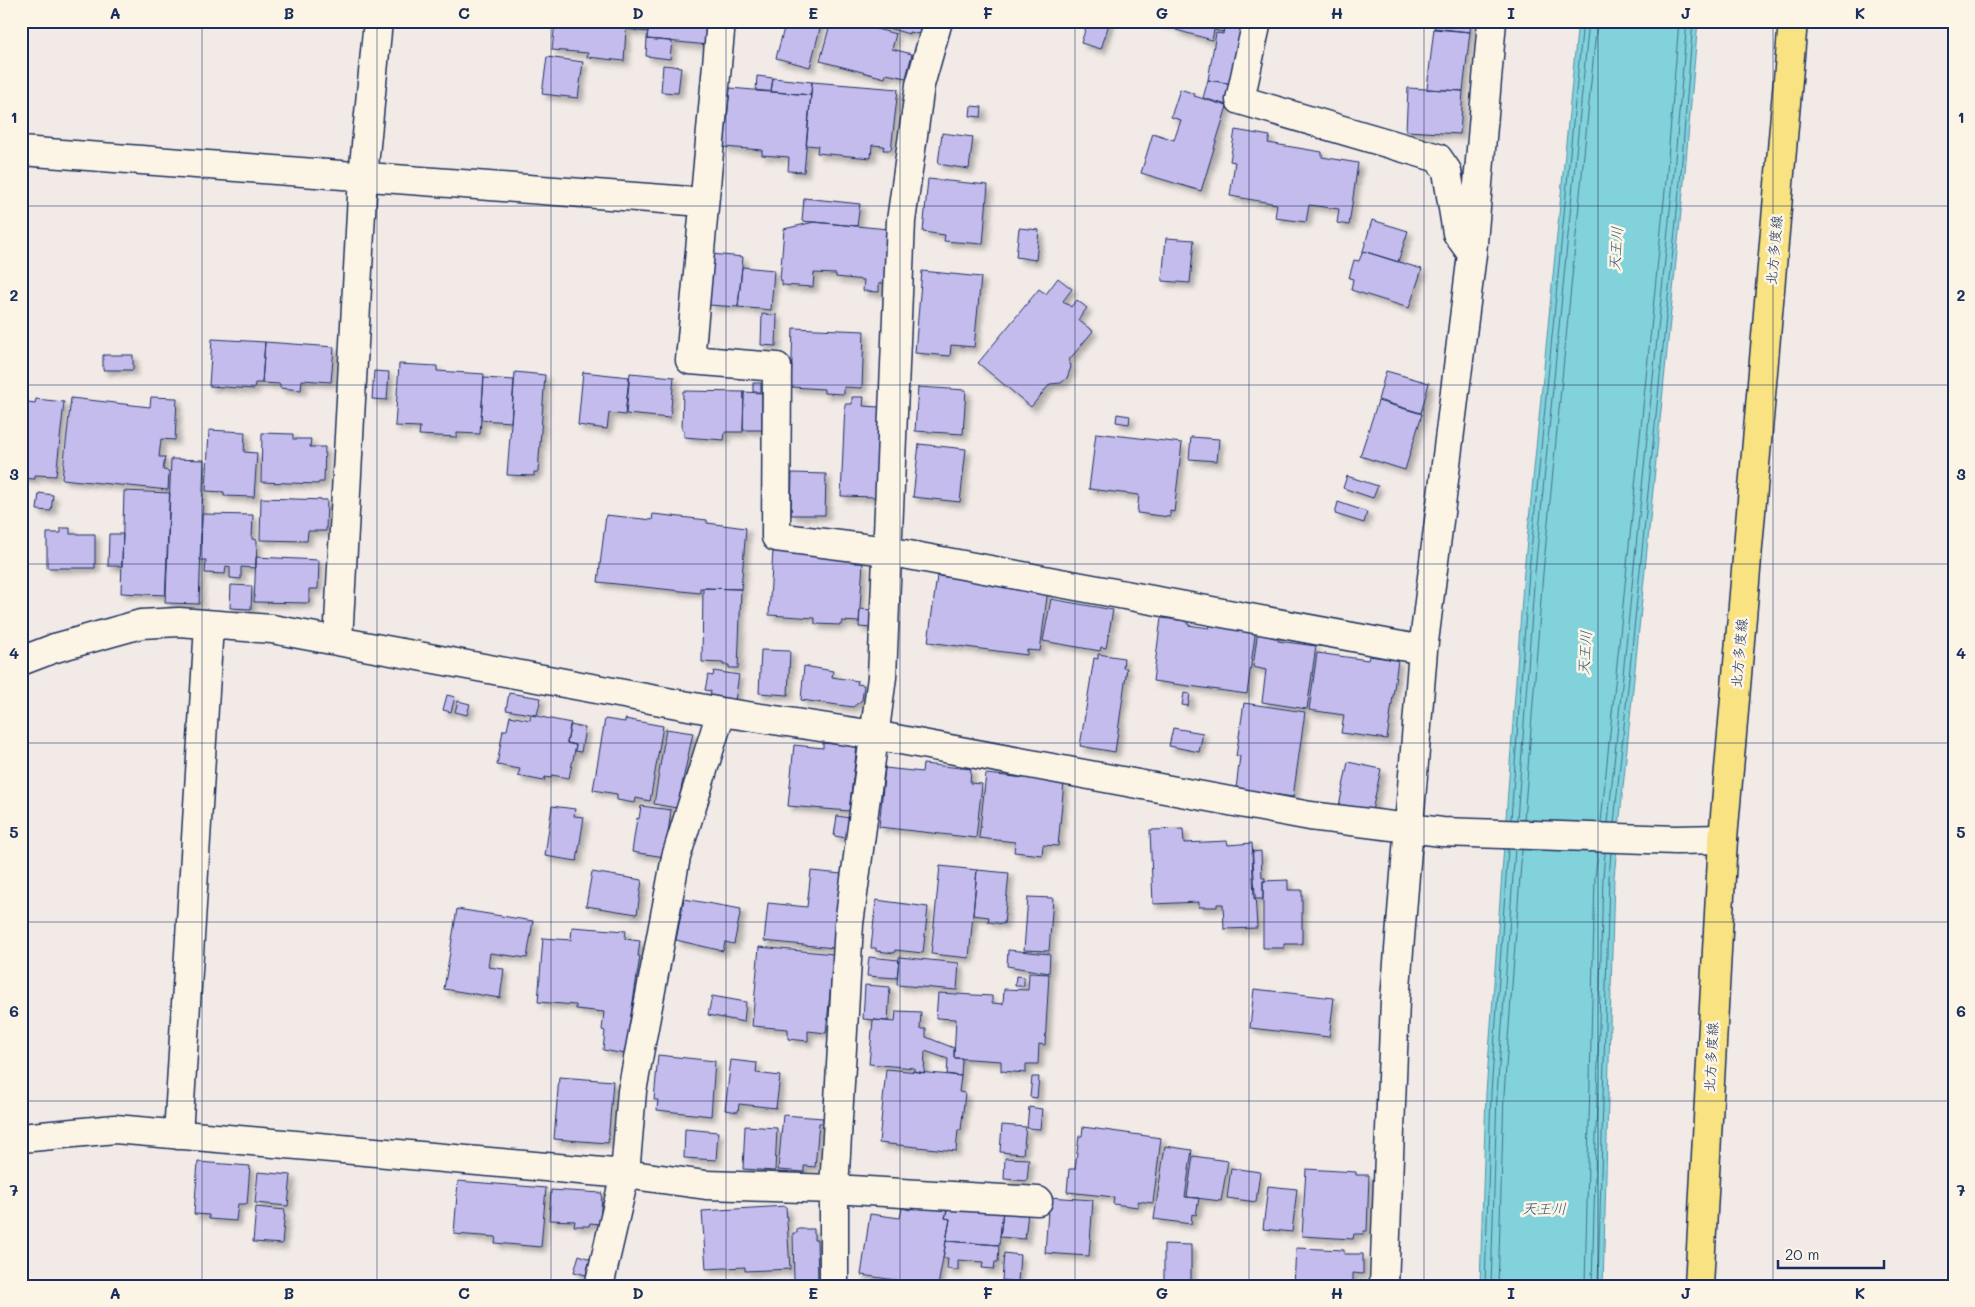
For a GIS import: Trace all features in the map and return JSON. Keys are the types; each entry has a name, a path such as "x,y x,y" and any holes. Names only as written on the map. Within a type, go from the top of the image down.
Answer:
{"main road":[{"name":"北方多度線","path":"1699,1286 1723,839 1793,21"}],"street":[{"path":"338,641 363,176 378,21"},
{"path":"722,21 703,202 690,360 778,366 776,537 887,551 1423,650"},
{"path":"834,1286 834,1189 849,924 882,677 901,221 920,85 938,21"},
{"path":"1257,21 1240,100 1438,158 1447,171 1456,233 1472,254"},
{"path":"1384,1286 1395,1000 1423,650 1472,254 1492,21"},
{"path":"21,151 703,202"},
{"path":"21,661 55,648 141,624 179,622 272,630 721,712 874,735 1310,816 1442,832 1676,840 1723,839"},
{"path":"178,1135 209,625"},
{"path":"598,1286 626,1174 632,1092 676,857 721,712"},
{"path":"21,1138 115,1129 626,1174 706,1185 834,1189 1038,1201"}],"water":[{"name":"天王川","path":"1578,21 1698,21 1685,172 1614,877 1603,1286 1480,1286 1486,1093 1524,571"}],"building":[{"path":"555,21 641,21 640,31 626,29 624,61 587,57 588,53 552,50"},
{"path":"641,21 649,21 648,32 640,31"},
{"path":"649,21 711,21 708,45 647,39"},
{"path":"786,21 822,21 810,67 776,58"},
{"path":"831,21 845,21 896,34 892,49 912,54 906,78 886,74 885,78 820,61"},
{"path":"864,21 922,21 919,34 909,32 909,34"},
{"path":"1088,21 1110,21 1101,49 1081,43"},
{"path":"1154,21 1225,21 1223,32 1214,30 1212,40 1176,30 1177,26"},
{"path":"1225,21 1244,21 1233,84 1208,80 1216,33 1223,34"},
{"path":"1435,21 1471,21 1470,32 1434,29"},
{"path":"1434,28 1470,32 1463,91 1427,89"},
{"path":"647,39 672,41 670,59 646,56"},
{"path":"547,57 583,62 578,98 542,94"},
{"path":"663,65 681,67 678,93 661,92"},
{"path":"757,76 773,78 771,92 756,91"},
{"path":"773,78 812,82 811,95 771,92"},
{"path":"1208,80 1233,84 1227,105 1203,98"},
{"path":"812,82 898,89 891,150 883,150 884,146 872,145 871,158 817,153 818,146 806,145"},
{"path":"730,88 811,95 804,172 788,171 789,157 762,155 762,150 724,147"},
{"path":"1408,88 1463,91 1460,134 1406,131"},
{"path":"1180,89 1195,94 1194,96 1227,106 1201,191 1141,173 1153,133 1174,140 1181,120 1171,117"},
{"path":"971,106 982,107 981,117 970,116"},
{"path":"1235,130 1270,136 1268,143 1322,152 1322,157 1358,163 1349,225 1337,223 1339,209 1309,205 1306,222 1275,218 1277,204 1230,196 1235,162 1230,161"},
{"path":"942,133 973,137 969,169 938,164"},
{"path":"928,179 988,185 983,244 944,241 945,235 923,232"},
{"path":"804,198 860,204 857,226 802,221"},
{"path":"1372,220 1408,231 1398,262 1363,251"},
{"path":"814,222 888,229 885,283 879,283 879,292 863,291 864,280 836,277 836,274 814,273 813,287 782,285 782,280 780,280 784,229"},
{"path":"1019,228 1039,230 1036,260 1016,257"},
{"path":"1166,238 1194,240 1190,283 1162,281"},
{"path":"1363,251 1422,269 1409,308 1351,290 1353,279 1349,278 1354,260 1359,261"},
{"path":"711,254 743,257 738,307 709,305"},
{"path":"742,267 774,270 771,310 738,307"},
{"path":"922,271 981,277 974,347 951,345 950,356 915,353"},
{"path":"1058,278 1072,289 1063,301 1071,307 1077,300 1087,308 1078,320 1093,331 1069,360 1071,367 1067,378 1061,383 1050,384 1031,407 978,363 1039,289 1046,294"},
{"path":"762,314 777,315 776,346 761,345"},
{"path":"793,328 864,331 862,388 844,387 844,394 824,393 824,389 791,387"},
{"path":"212,339 265,342 262,383 255,383 254,389 209,386"},
{"path":"265,342 334,347 331,382 302,380 301,390 280,388 280,384 262,383"},
{"path":"103,355 133,355 133,370 103,370"},
{"path":"399,364 437,366 437,371 484,374 480,434 457,433 457,437 419,435 420,427 395,426"},
{"path":"374,371 389,372 387,400 372,399"},
{"path":"1386,371 1429,383 1421,413 1378,400"},
{"path":"515,372 545,375 538,472 534,472 534,476 507,475"},
{"path":"583,372 629,377 625,415 609,413 607,429 578,425"},
{"path":"630,373 674,377 670,418 626,414"},
{"path":"484,378 514,380 511,422 481,420"},
{"path":"753,383 761,383 761,392 753,392"},
{"path":"918,387 966,390 963,434 915,431"},
{"path":"683,391 744,392 743,432 725,432 724,440 684,437 684,430 682,430"},
{"path":"744,392 762,393 762,430 743,430"},
{"path":"151,397 177,398 175,440 161,439 159,457 165,457 163,470 169,471 168,490 62,479 71,398 150,407"},
{"path":"852,397 864,397 863,406 879,407 876,497 841,496 845,404 852,404"},
{"path":"36,399 64,402 56,476 35,475 35,479 21,478 21,401 35,403"},
{"path":"1378,401 1422,414 1405,470 1360,456"},
{"path":"1117,414 1130,416 1129,424 1116,422"},
{"path":"209,430 245,432 244,452 257,453 254,497 224,496 224,492 206,491"},
{"path":"262,433 293,434 293,439 311,439 310,447 325,447 324,482 319,482 318,484 261,482"},
{"path":"1096,433 1182,443 1174,512 1170,511 1170,517 1137,513 1139,495 1089,489"},
{"path":"1191,437 1219,439 1217,461 1189,459"},
{"path":"919,444 966,449 960,502 913,497"},
{"path":"171,459 204,460 199,604 165,603"},
{"path":"792,473 826,474 825,515 791,515"},
{"path":"1347,476 1378,486 1373,498 1343,488"},
{"path":"124,491 170,493 166,595 121,593"},
{"path":"39,493 53,495 51,511 37,510"},
{"path":"261,498 327,500 326,531 308,531 307,541 260,540"},
{"path":"1338,502 1367,512 1364,523 1335,514"},
{"path":"202,514 253,515 252,539 257,540 256,568 241,567 241,579 230,578 230,567 226,566 225,574 205,573 206,560 200,560"},
{"path":"653,514 707,520 707,523 746,528 741,589 700,588 700,593 598,582 606,515 652,520"},
{"path":"61,528 70,528 70,534 95,534 95,568 47,568 47,533 61,533"},
{"path":"109,534 123,534 122,566 108,566"},
{"path":"773,550 855,556 855,563 863,563 859,622 842,621 841,625 815,624 815,618 769,615"},
{"path":"256,557 319,560 318,589 309,589 309,603 254,602"},
{"path":"937,576 1048,589 1040,651 1027,650 1027,655 928,642"},
{"path":"231,585 252,586 251,609 230,608"},
{"path":"703,588 741,589 738,668 729,668 729,665 723,665 723,663 702,662"},
{"path":"1051,599 1113,610 1106,648 1101,647 1100,651 1043,641"},
{"path":"860,609 872,610 871,628 859,627"},
{"path":"1161,618 1188,621 1188,625 1209,628 1211,621 1256,628 1247,694 1153,681"},
{"path":"1258,629 1279,632 1278,641 1316,646 1307,709 1262,702 1266,670 1253,667"},
{"path":"761,650 790,651 788,695 759,693"},
{"path":"1317,653 1368,660 1369,656 1398,660 1387,739 1341,733 1344,715 1309,710"},
{"path":"1098,654 1124,658 1123,668 1127,668 1115,752 1080,746 1094,658 1098,659"},
{"path":"804,666 833,671 832,677 858,681 857,684 864,685 862,700 853,707 801,700"},
{"path":"714,671 739,675 735,701 710,697 711,691 705,690 708,675 713,676"},
{"path":"509,693 541,698 537,715 506,710"},
{"path":"1184,693 1190,694 1188,706 1182,705"},
{"path":"447,695 455,697 451,712 443,710"},
{"path":"458,701 470,704 467,715 455,712"},
{"path":"1244,703 1305,712 1293,797 1236,789 1240,756 1236,756"},
{"path":"531,715 571,723 567,743 576,745 569,778 552,775 551,778 545,777 544,781 518,776 520,769 497,765 503,730 507,730 510,716 530,720"},
{"path":"605,719 625,722 625,719 663,726 650,801 636,798 635,803 617,800 617,794 593,790"},
{"path":"570,725 585,728 581,752 575,751 576,745 567,743"},
{"path":"1173,728 1203,733 1199,752 1169,746"},
{"path":"666,729 693,733 677,808 654,804"},
{"path":"823,743 857,746 849,811 788,806 794,745 823,748"},
{"path":"1348,762 1381,769 1372,811 1339,806"},
{"path":"923,764 971,769 970,783 982,784 976,838 879,827 885,768 922,772"},
{"path":"986,774 1064,782 1058,846 1043,845 1042,855 1014,852 1015,842 979,838"},
{"path":"552,806 575,809 574,816 584,817 577,861 545,856"},
{"path":"641,806 671,810 665,857 632,852 637,818 639,819"},
{"path":"837,816 850,818 847,838 834,836"},
{"path":"1183,829 1184,843 1227,841 1228,845 1252,843 1257,928 1224,929 1223,904 1217,904 1217,907 1199,907 1199,902 1153,904 1150,830"},
{"path":"1261,851 1262,878 1265,878 1265,881 1263,881 1263,899 1254,899 1252,852"},
{"path":"940,866 977,870 969,958 931,954"},
{"path":"977,870 1009,873 1004,924 988,922 989,917 973,915"},
{"path":"811,871 842,874 834,948 764,941 768,903 807,907"},
{"path":"592,872 642,880 637,914 586,906"},
{"path":"1288,880 1288,890 1302,890 1302,944 1284,944 1284,948 1263,948 1263,881"},
{"path":"1028,897 1053,898 1049,951 1024,950"},
{"path":"684,899 741,909 734,944 725,942 723,951 676,940"},
{"path":"876,900 928,907 923,953 895,950 895,953 876,951 876,948 871,948"},
{"path":"457,909 533,921 527,958 490,953 488,967 504,969 500,998 444,989"},
{"path":"572,927 626,931 625,939 640,941 638,956 640,956 625,1054 603,1050 605,1031 602,1030 604,1012 576,1009 576,1005 538,1002 543,938 571,940"},
{"path":"759,947 834,954 826,1033 808,1031 808,1041 788,1039 788,1029 752,1026"},
{"path":"1008,950 1050,954 1049,973 1007,966"},
{"path":"869,957 899,960 897,978 867,976"},
{"path":"899,957 959,963 957,990 897,985"},
{"path":"1029,973 1049,974 1045,1045 1039,1044 1038,1064 1026,1064 1026,1073 1001,1071 1001,1061 954,1058 956,1019 936,1018 938,993 992,996 992,1003 1003,1004 1004,989 1028,990"},
{"path":"1016,976 1024,977 1024,986 1015,986"},
{"path":"865,985 890,987 888,1021 863,1019"},
{"path":"1254,989 1334,998 1329,1037 1250,1028"},
{"path":"712,996 746,1002 744,1022 708,1015"},
{"path":"896,1011 921,1012 920,1029 926,1029 926,1037 954,1048 954,1058 962,1058 961,1076 947,1074 948,1059 925,1051 924,1073 914,1071 914,1068 869,1064 873,1020 895,1022"},
{"path":"658,1055 715,1061 711,1116 657,1110 658,1100 654,1100"},
{"path":"731,1060 757,1063 756,1073 780,1076 776,1108 739,1104 738,1112 725,1110"},
{"path":"886,1069 961,1076 959,1092 965,1093 961,1130 958,1130 956,1151 879,1143"},
{"path":"559,1077 613,1081 608,1143 554,1139"},
{"path":"1032,1077 1039,1077 1037,1098 1030,1097"},
{"path":"1029,1107 1042,1109 1040,1129 1027,1128"},
{"path":"783,1115 823,1118 823,1123 819,1123 815,1167 804,1166 804,1172 778,1170"},
{"path":"1002,1125 1026,1127 1023,1154 1000,1152"},
{"path":"745,1126 777,1128 775,1171 743,1169"},
{"path":"1083,1127 1161,1138 1153,1203 1138,1201 1138,1207 1113,1204 1114,1197 1067,1192 1069,1169 1075,1169 1079,1136 1082,1136"},
{"path":"685,1129 718,1132 716,1160 684,1158"},
{"path":"1165,1146 1192,1150 1185,1197 1199,1198 1196,1215 1192,1214 1191,1224 1154,1219"},
{"path":"1193,1156 1228,1161 1221,1201 1187,1197"},
{"path":"1005,1158 1029,1159 1027,1181 1004,1179"},
{"path":"198,1162 250,1166 247,1204 238,1204 236,1221 209,1219 209,1215 194,1214"},
{"path":"1231,1168 1260,1172 1256,1202 1227,1198"},
{"path":"1306,1169 1356,1172 1356,1175 1369,1175 1367,1231 1364,1231 1363,1234 1354,1234 1353,1239 1302,1236"},
{"path":"258,1172 291,1175 288,1206 255,1203"},
{"path":"458,1181 546,1188 541,1247 495,1243 496,1237 454,1234"},
{"path":"1268,1186 1297,1189 1292,1232 1263,1229"},
{"path":"551,1190 602,1193 600,1224 590,1223 589,1226 574,1226 575,1221 549,1220"},
{"path":"1049,1197 1093,1200 1089,1256 1045,1253"},
{"path":"911,1205 947,1211 945,1218 950,1219 938,1286 902,1286 902,1281 861,1275 870,1214 900,1218 902,1208 910,1210"},
{"path":"786,1206 790,1269 745,1271 745,1267 706,1269 702,1211"},
{"path":"256,1207 285,1210 282,1244 253,1242"},
{"path":"948,1207 1003,1211 999,1245 946,1241 950,1219 945,1218"},
{"path":"1003,1211 1028,1212 1025,1239 1000,1237"},
{"path":"797,1229 814,1229 814,1240 817,1240 818,1282 794,1282 793,1233 797,1233"},
{"path":"946,1241 999,1245 998,1262 995,1262 994,1269 982,1268 983,1262 958,1260 958,1270 947,1269 948,1258 943,1258"},
{"path":"1164,1244 1191,1245 1191,1285 1164,1286"},
{"path":"1296,1248 1344,1250 1344,1254 1363,1254 1363,1274 1353,1273 1353,1286 1294,1286"},
{"path":"1004,1253 1020,1255 1018,1282 1002,1280"},
{"path":"579,1255 590,1259 586,1275 574,1272"},
{"path":"968,1281 985,1286 966,1286"}]}
